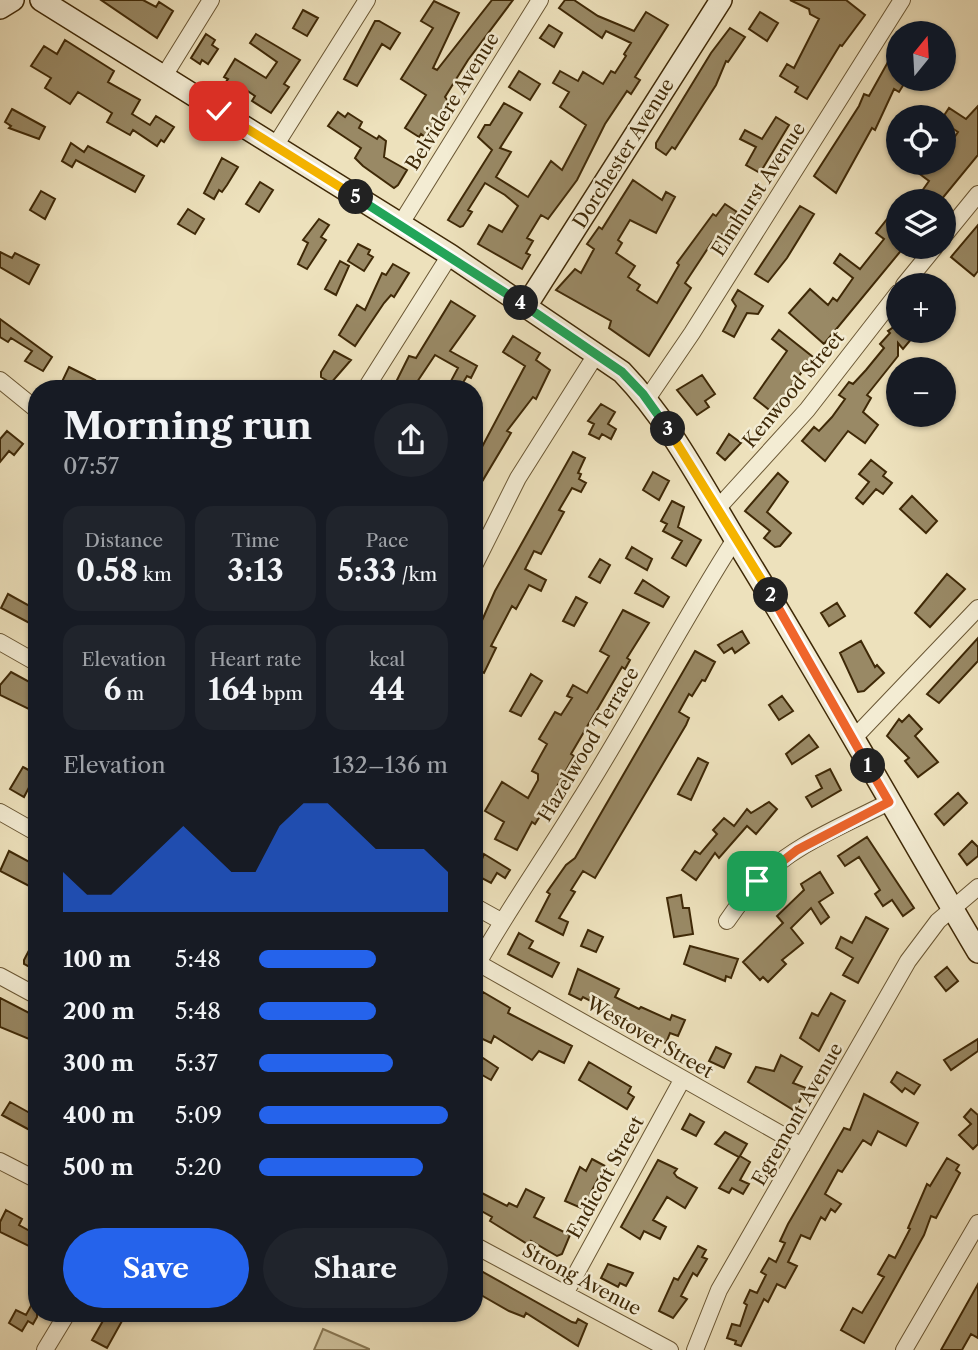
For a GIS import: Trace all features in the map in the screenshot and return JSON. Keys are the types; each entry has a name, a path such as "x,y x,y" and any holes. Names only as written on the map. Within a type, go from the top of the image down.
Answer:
{"street":[{"path":"0,8 13,0"},
{"path":"41,0 450,255 622,372 647,399 678,443 978,953"},
{"path":"164,76 211,0"},
{"path":"275,146 367,0"},
{"name":"Belvidere Avenue","path":"400,225 540,0"},
{"name":"Dorchester Avenue","path":"526,306 721,0"},
{"name":"Elmhurst Avenue","path":"647,399 902,0"},
{"path":"956,221 978,194"},
{"path":"371,380 450,255"},
{"path":"914,273 925,259"},
{"name":"Kenwood Street","path":"717,509 807,410 886,308"},
{"path":"483,548 517,478 597,353"},
{"path":"0,380 28,403"},
{"name":"Hazelwood Terrace","path":"483,955 578,804 687,615 735,539"},
{"path":"853,739 978,608"},
{"path":"0,642 28,658"},
{"path":"727,921 757,881 775,866 797,850 889,802"},
{"path":"0,812 28,828"},
{"name":"Egremont Avenue","path":"695,1350 719,1290 908,961 928,931 978,887"},
{"path":"483,911 502,921"},
{"name":"Westover Street","path":"483,971 802,1146"},
{"path":"0,976 28,991"},
{"name":"Endicott Street","path":"565,1294 682,1080"},
{"path":"0,1161 28,1175"},
{"path":"904,1350 978,1223"},
{"name":"Strong Avenue","path":"483,1250 670,1350"},
{"path":"45,1350 62,1322"}],"shaded area":[{"path":"323,1329 369,1349 369,1350 314,1350"}],"building":[{"path":"101,0 143,0 156,7 159,2 173,11 157,38"},
{"path":"492,0 513,0 468,60 445,97 448,101 425,137 421,134 419,137 405,128 426,95 401,79 433,28 421,21 434,1 459,13 433,68 437,70"},
{"path":"565,0 574,0 598,16 634,31 646,12 668,25 635,77 640,80 631,94 627,91 605,124 577,180 548,219 541,215 527,238 533,241 526,253 530,255 522,269 478,244 489,225 502,232 518,206 505,195 485,183 468,210 472,212 463,226 448,220 492,150 478,137 485,125 490,125 504,103 522,113 500,148 511,152 496,177 528,197 551,161 562,170 586,125 560,107 569,92 553,83 560,71 578,81 583,72 603,84 611,71 615,73 626,56 624,54 631,43 606,31 602,38 559,8"},
{"path":"790,0 846,0 865,15 842,46 840,45 807,99 795,92 798,87 780,76 787,64 794,68 819,19 810,14 809,9"},
{"path":"303,10 318,18 307,36 293,28"},
{"path":"760,12 778,23 767,41 749,29"},
{"path":"375,21 400,33 390,49 382,44 357,86 344,79"},
{"path":"549,25 562,33 554,47 540,38"},
{"path":"730,28 745,37 728,62 726,61 716,85 675,149 672,147 666,155 656,148 656,143 711,53"},
{"path":"206,34 215,40 212,45 218,49 208,64 202,60 200,64 191,58"},
{"path":"256,34 300,60 284,84 289,87 271,113 252,101 255,96 237,84 234,89 225,83 228,79 224,77 235,59 266,78 277,62 250,43"},
{"path":"65,40 114,71 108,82 140,100 132,114 150,125 156,116 174,127 164,142 161,140 157,146 133,130 130,135 107,122 112,113 78,92 70,104 45,88 51,78 31,66 44,46 57,54"},
{"path":"886,66 886,91 893,91 875,130 872,128 836,193 814,176 864,94 869,96"},
{"path":"519,71 540,84 530,100 509,87"},
{"path":"978,106 978,155 950,189 923,189 929,181 921,175 956,175 956,113 966,119"},
{"path":"12,109 45,127 39,139 9,128 11,126 5,122"},
{"path":"338,112 345,117 348,113 362,122 359,128 377,139 379,136 386,141 384,157 407,170 398,185 394,188 363,166 355,158 361,148 328,126"},
{"path":"776,117 789,125 760,173 746,165 756,147 740,139 745,130 762,139"},
{"path":"71,143 84,152 88,146 144,176 135,192 76,160 72,167 62,161"},
{"path":"222,158 238,167 222,192 219,190 214,199 204,193"},
{"path":"633,180 662,200 666,192 675,197 656,233 630,220 618,240 622,243 616,253 635,266 628,277 640,285 637,290 657,303 679,265 677,263 713,214 716,216 725,204 737,212 732,219 735,222 725,236 722,234 715,244 712,242 685,283 691,288 649,356 609,328 611,321 556,290 575,269 581,273 594,249 587,244 599,227 602,229"},
{"path":"260,182 273,190 259,212 246,204"},
{"path":"41,191 55,199 45,219 30,210"},
{"path":"800,206 814,214 787,258 768,282 755,274"},
{"path":"188,209 204,219 195,234 178,224"},
{"path":"319,219 329,225 321,237 326,240 307,269 298,264 308,243 303,240"},
{"path":"886,220 886,259 894,259 824,344 789,313 810,289 828,305 833,298 837,301 853,278 834,263 840,254 860,269 884,239 876,233"},
{"path":"978,225 978,271 974,276 953,259 956,259 956,251"},
{"path":"358,244 370,250 368,254 373,257 364,271 348,261"},
{"path":"0,252 12,258 15,253 39,265 29,284 0,267"},
{"path":"340,261 349,266 336,295 325,289"},
{"path":"393,264 409,273 394,297 391,295 384,303 355,346 339,335 357,305 365,310 382,273 386,275"},
{"path":"738,290 763,306 758,314 747,313 734,337 723,331 736,306 732,300"},
{"path":"451,301 475,316 450,351 477,366 471,378 467,376 465,380 452,380 458,368 435,355 418,380 397,380 409,356 416,358"},
{"path":"0,319 52,357 43,371 25,361 32,351 11,338 8,342 0,337"},
{"path":"779,330 813,357 772,412 754,398 787,351 772,339"},
{"path":"513,336 540,353 536,360 550,370 536,399 533,397 507,431 511,433 483,480 483,445 525,366 503,352"},
{"path":"886,337 886,343 898,343 898,356 886,357 886,371 867,395 871,398 863,412 878,425 865,443 848,431 825,461 802,441 814,427 819,431 832,417 845,399 839,395 849,382 853,384 884,348 880,344"},
{"path":"334,351 351,360 334,380 321,377 321,372"},
{"path":"69,367 95,380 63,380"},
{"path":"702,375 715,394 705,401 709,407 697,415 677,390"},
{"path":"601,404 615,412 608,424 616,429 611,439 602,434 599,439 589,434 594,424 588,421"},
{"path":"7,431 23,444 14,455 9,451 0,462 0,439"},
{"path":"729,434 741,443 725,460 717,453"},
{"path":"573,452 585,458 578,473 581,474 579,479 586,483 581,492 572,488 559,510 564,512 541,554 534,551 525,569 546,580 541,591 529,585 516,609 512,606 491,646 496,648 484,673 483,618 495,591"},
{"path":"871,460 886,472 883,476 892,483 883,494 876,489 863,504 856,498 869,482 859,474"},
{"path":"653,472 669,481 659,500 643,490"},
{"path":"778,473 788,482 767,512 791,533 780,546 775,547 764,538 770,531 745,511"},
{"path":"912,496 937,521 926,533 900,509"},
{"path":"672,501 684,507 678,527 701,540 686,566 672,558 682,541 663,531 667,524 661,521"},
{"path":"632,547 652,559 647,570 626,558"},
{"path":"600,559 610,565 600,583 589,577"},
{"path":"947,574 965,589 930,627 915,613"},
{"path":"643,580 669,597 663,607 635,593"},
{"path":"8,594 28,605 28,622 1,608"},
{"path":"576,597 587,603 574,626 563,621"},
{"path":"837,603 845,616 829,626 821,613"},
{"path":"623,610 649,623 627,658 630,660 625,669 622,667 571,754 574,756 545,808 535,824 532,822 517,850 495,839 504,822 485,811 502,782 528,798 538,780 538,774 532,771 547,744 539,739 555,712 561,715 572,698 567,696 573,685 587,693 609,656 600,651"},
{"path":"742,631 749,643 735,653 732,648 724,653 718,645"},
{"path":"978,638 978,661 939,703 927,694"},
{"path":"861,641 875,667 877,665 884,673 864,691 858,692 840,653"},
{"path":"695,651 715,662 705,681 702,680 692,696 689,694 679,712 689,718 686,725 595,878 583,871 571,890 575,892 559,918 568,922 563,935 536,921 550,894 547,892 566,865 575,858"},
{"path":"11,672 28,681 28,709 0,695 0,685"},
{"path":"531,674 542,681 521,716 510,711"},
{"path":"782,696 793,711 779,720 769,705"},
{"path":"909,715 922,729 915,736 938,762 918,777 905,761 909,758 887,736 899,719 902,722"},
{"path":"809,735 818,747 792,764 786,754"},
{"path":"698,758 708,763 691,800 678,794"},
{"path":"23,767 28,770 28,789 24,797 10,789"},
{"path":"830,769 841,790 812,807 806,797 822,788 816,776"},
{"path":"958,793 967,803 944,825 935,814"},
{"path":"769,802 777,809 756,834 747,826 719,858 715,853 696,880 682,870 695,851 700,854 717,834 713,830 724,818 734,826 747,809 751,813"},
{"path":"867,837 914,908 903,916 892,900 883,906 875,894 880,890 859,857 845,866 838,856"},
{"path":"972,841 978,847 978,856 967,865 959,854"},
{"path":"9,851 28,861 28,885 0,871"},
{"path":"484,854 510,870 505,878 497,873 491,883 483,879"},
{"path":"820,872 833,893 819,902 829,917 821,924 811,908 791,928 803,943 782,960 786,964 768,982 763,977 760,980 743,962 783,923 777,916 804,890 801,884"},
{"path":"681,895 683,908 689,908 693,934 674,937 667,898"},
{"path":"866,917 888,929 858,983 843,975 853,958 836,948 841,937 852,943"},
{"path":"588,930 603,937 596,952 581,946"},
{"path":"519,933 533,941 529,948 559,963 552,977 508,954"},
{"path":"690,946 738,959 731,978 726,976 725,981 684,964"},
{"path":"28,952 28,966 24,964"},
{"path":"947,967 958,981 946,991 935,977"},
{"path":"578,969 619,989 615,997 639,1009 641,1007 670,1020 672,1015 685,1020 678,1036 670,1033 666,1043 657,1040 624,1024 626,1019 583,997 581,1000 569,994"},
{"path":"483,992 510,1008 508,1013 572,1046 564,1063 539,1051 532,1060 494,1036 491,1043 483,1039"},
{"path":"831,993 845,1001 819,1051 800,1038 812,1013 818,1016"},
{"path":"0,998 28,1012 28,1039 0,1027"},
{"path":"978,1039 978,1051 951,1070 944,1060"},
{"path":"716,1047 731,1054 724,1068 709,1061"},
{"path":"781,1055 802,1067 793,1083 806,1088 795,1111 748,1082 756,1067 774,1071"},
{"path":"483,1058 498,1068 491,1080 483,1076"},
{"path":"589,1062 631,1087 628,1093 634,1097 627,1109 579,1080"},
{"path":"897,1072 920,1085 914,1094 905,1088 902,1092 891,1082"},
{"path":"864,1094 918,1123 906,1146 878,1131 871,1145 863,1140 842,1172 838,1170 825,1194 841,1204 835,1212 831,1209 825,1220 821,1217 810,1239 801,1235 788,1262 797,1266 785,1288 777,1284 768,1302 764,1299 741,1346 735,1344 736,1341 727,1338 732,1324 740,1326 747,1305 744,1303 750,1290 757,1293 766,1275 761,1272 769,1258 776,1262 785,1243 780,1241 788,1224 844,1128 850,1130"},
{"path":"10,1102 28,1112 28,1129 2,1115"},
{"path":"971,1109 978,1115 978,1144 973,1149 959,1135 971,1124 964,1117"},
{"path":"690,1114 704,1122 696,1136 682,1129"},
{"path":"725,1132 747,1144 740,1156 750,1162 740,1180 749,1184 743,1194 732,1188 729,1193 719,1188 739,1157 715,1144"},
{"path":"947,1158 959,1165 956,1170 960,1173 936,1218 931,1216 924,1235 864,1343 841,1330 853,1308 862,1313 884,1277 878,1274 889,1255 895,1258 910,1229 908,1228 927,1184 930,1186"},
{"path":"592,1159 605,1166 590,1194 594,1200 588,1211 565,1201 580,1167 586,1171"},
{"path":"658,1160 677,1169 674,1173 677,1177 697,1188 685,1208 667,1197 653,1220 666,1227 660,1239 644,1231 640,1239 621,1227"},
{"path":"526,1189 544,1198 534,1217 570,1235 562,1254 557,1256 531,1241 529,1245 490,1221 492,1217 483,1212 483,1194 507,1206 509,1203 517,1207"},
{"path":"6,1210 22,1219 19,1225 28,1230 28,1246 0,1232 0,1222"},
{"path":"698,1246 706,1250 702,1257 707,1259 697,1276 693,1273 681,1296 687,1299 673,1318 659,1311 674,1278 678,1280"},
{"path":"608,1264 633,1273 626,1286 620,1283 618,1287 601,1278"},
{"path":"483,1272 572,1322 576,1323 578,1319 587,1324 578,1346 526,1313 524,1317 483,1296"},
{"path":"978,1284 978,1338 971,1334 962,1350 941,1350"},
{"path":"16,1310 26,1315 28,1311 28,1321 22,1331 9,1323"},
{"path":"102,1322 121,1322 107,1348 92,1340"}],"route":[{"path":"219,111 450,255 592,350 622,372 643,394 678,443 772,598 889,802 797,850 757,881"}]}
